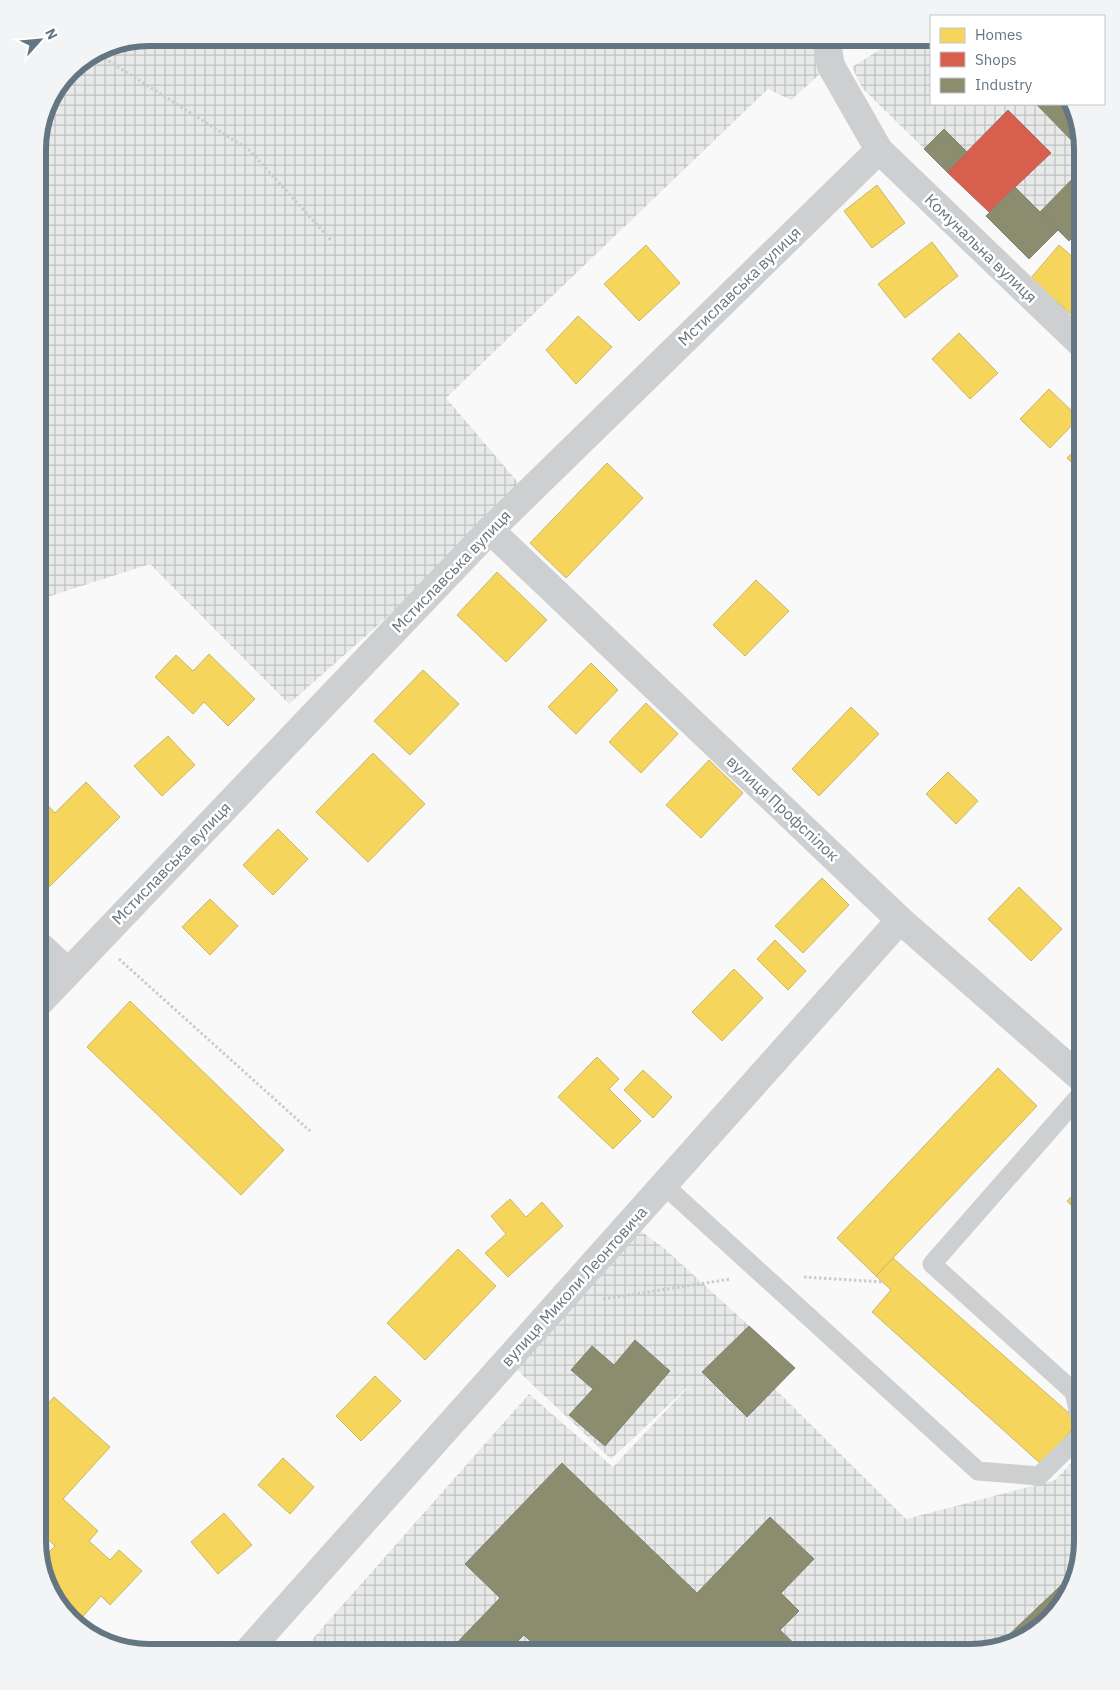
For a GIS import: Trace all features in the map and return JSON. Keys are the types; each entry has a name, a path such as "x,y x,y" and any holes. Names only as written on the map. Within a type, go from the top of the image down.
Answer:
{"street":[{"name":"Комунальна вулиця","path":"827,46 831,66 878,150 1074,337"},
{"name":"Мстиславська вулиця","path":"46,995 490,530 878,150"},
{"name":"вулиця Профспілок","path":"490,530 900,920 1074,1072"},
{"name":"вулиця Миколи Леонтовича","path":"254,1644 900,920"},
{"path":"46,951 67,971"}],"lane":[{"path":"1074,1102 932,1264 1074,1392"},
{"path":"664,1185 978,1471 1039,1476 1074,1442"}],"path":[{"path":"103,57 249,150 331,240"},
{"path":"97,940 310,1131"},
{"path":"596,1300 762,1274 883,1282"}],"shaded area":[{"path":"149,46 822,46 822,72 791,100 768,89 446,398 527,493 289,704 150,564 46,597 46,142 50,122 60,98 67,86 81,72 110,54 129,48"},
{"path":"878,46 930,46 930,105 1064,105 1073,136 1074,236 1069,241 1058,230 1029,259 986,216 989,212 862,88 852,67 881,49"},
{"path":"638,1229 664,1248 795,1368 775,1389 906,1519 1055,1480 1074,1460 1074,1541 1073,1554 1066,1580 1053,1604 1034,1623 1010,1636 984,1643 308,1644 529,1394 613,1467 693,1382 611,1459 514,1367"}],"building: Homes":[{"path":"877,185 905,223 872,248 844,211"},
{"path":"932,242 958,276 905,318 878,284"},
{"path":"646,245 680,283 639,321 604,284"},
{"path":"1059,245 1074,258 1074,316 1030,279"},
{"path":"578,316 612,347 576,384 546,350"},
{"path":"959,333 998,373 970,399 932,359"},
{"path":"1049,389 1074,413 1074,423 1050,448 1020,419"},
{"path":"1074,451 1074,465 1067,458"},
{"path":"607,463 643,498 566,578 530,543"},
{"path":"497,572 547,620 506,662 457,615"},
{"path":"756,580 789,611 745,656 713,625"},
{"path":"209,654 255,699 228,726 204,702 193,714 155,677 176,655 193,671"},
{"path":"591,663 618,690 576,734 548,707"},
{"path":"423,670 459,704 410,755 374,721"},
{"path":"646,703 678,734 641,773 609,742"},
{"path":"851,707 879,734 819,796 792,769"},
{"path":"168,736 195,765 162,796 134,766"},
{"path":"373,753 425,804 368,862 316,812"},
{"path":"709,760 743,793 701,838 666,805"},
{"path":"948,772 978,801 956,824 926,794"},
{"path":"86,782 120,817 47,889 46,803 55,813"},
{"path":"278,829 308,859 273,895 243,865"},
{"path":"822,878 849,905 803,953 775,926"},
{"path":"1019,887 1062,929 1031,961 988,919"},
{"path":"210,899 238,926 210,955 182,927"},
{"path":"775,940 806,971 788,990 757,959"},
{"path":"734,969 763,998 722,1041 692,1012"},
{"path":"130,1001 284,1150 241,1195 87,1047"},
{"path":"597,1057 619,1079 609,1089 641,1121 613,1149 558,1097"},
{"path":"998,1068 1037,1106 876,1276 837,1238"},
{"path":"643,1070 672,1097 653,1118 624,1090"},
{"path":"1074,1194 1074,1208 1067,1201"},
{"path":"510,1199 526,1217 542,1202 563,1226 508,1277 485,1253 506,1234 491,1216"},
{"path":"458,1249 496,1286 425,1360 387,1323"},
{"path":"893,1258 1074,1418 1074,1428 1041,1464 872,1312 891,1290 876,1276"},
{"path":"375,1376 401,1401 361,1441 336,1416"},
{"path":"54,1397 110,1447 63,1499 98,1531 89,1541 110,1560 119,1550 142,1571 110,1605 101,1596 81,1618 60,1592 54,1580 47,1554 55,1546 46,1538 46,1406"},
{"path":"283,1458 314,1487 290,1514 258,1485"},
{"path":"224,1513 252,1545 218,1574 191,1542"}],"building: Shops":[{"path":"1008,110 1051,153 989,212 947,172"}],"building: Industry":[{"path":"1037,105 1064,105 1070,122 1073,142"},
{"path":"944,129 967,152 947,172 924,149"},
{"path":"1074,177 1074,236 1069,241 1040,212"},
{"path":"1015,187 1058,230 1029,259 986,216"},
{"path":"749,1326 795,1368 747,1417 702,1372"},
{"path":"635,1340 670,1371 605,1446 569,1415 593,1389 571,1370 592,1346 614,1365"},
{"path":"562,1463 697,1593 770,1517 814,1559 781,1593 799,1611 780,1630 795,1644 534,1644 524,1635 515,1644 456,1644 500,1598 465,1564"},
{"path":"1065,1581 1053,1604 1044,1614 1034,1623 1006,1637"}]}
